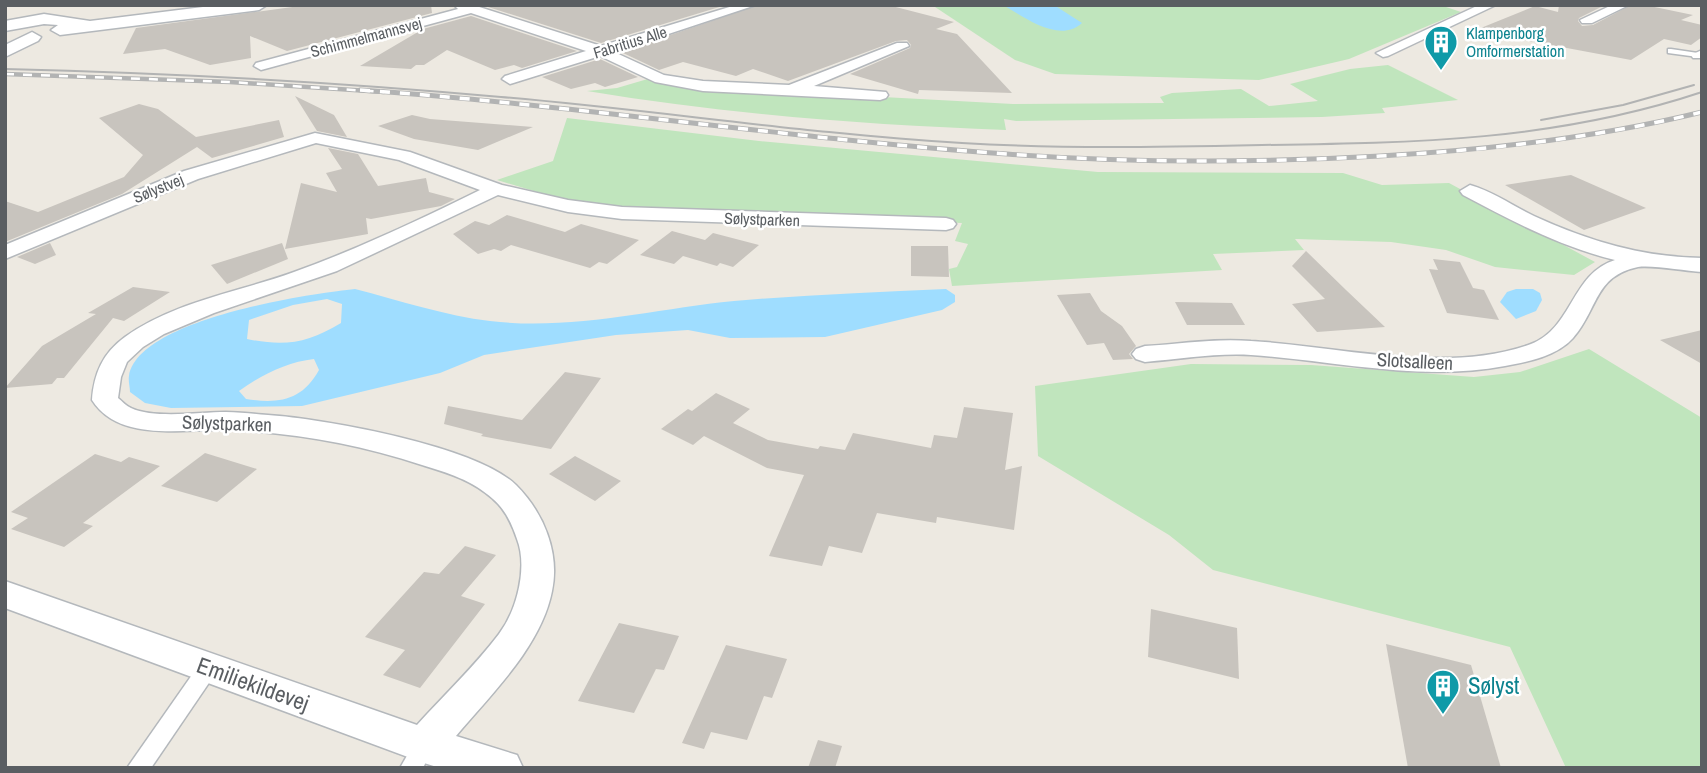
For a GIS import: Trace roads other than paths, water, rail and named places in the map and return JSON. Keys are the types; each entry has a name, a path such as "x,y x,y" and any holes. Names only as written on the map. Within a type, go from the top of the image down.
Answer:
{"street":[{"path":"11,35 59,17 117,22 259,5"},
{"name":"Fabritius Alle","path":"510,79 750,5"},
{"path":"1455,5 1485,7"},
{"path":"1587,20 1623,5"},
{"name":"Schimmelmannsvej","path":"261,66 466,7 601,51 660,79 880,95"},
{"path":"1383,53 1485,7"},
{"path":"11,35 59,17"},
{"path":"791,90 902,46"},
{"name":"Sølystparken","path":"315,138 404,156 496,190 568,206 622,213 946,224"},
{"name":"Sølystvej","path":"5,253 191,175 315,138"},
{"name":"Sølystparken","path":"417,756 514,642 535,592 538,551 525,518 505,492 476,472 464,468 392,445 309,427 228,421 157,422 122,415 105,400 106,377 119,355 142,337 177,320 360,254 496,190"},
{"name":"Slotsalleen","path":"1470,191 1550,233 1589,248 1642,260 1702,265"},
{"name":"Slotsalleen","path":"1145,354 1248,348 1426,364 1473,363 1514,358 1545,348 1567,333 1594,284 1606,271 1642,260"},
{"name":"Emiliekildevej","path":"5,594 208,668 417,756 503,768"}],"lane":[{"path":"1671,51 1700,54"},
{"path":"138,768 208,668"}],"water":[{"path":"1003,5 1054,5 1082,23 1073,29 1052,30 1031,22"},
{"path":"355,289 456,315 520,323 612,318 734,301 946,289 955,295 955,302 942,310 825,337 730,338 688,330 616,335 484,355 440,373 302,406 171,408 145,403 130,392 129,376 139,356 162,339 192,325 265,304","holes":["327,299 342,304 341,323 329,330 296,342 273,343 247,339 249,320 293,305","314,359 319,370 305,388 288,398 269,401 246,399 239,391 275,370"]},
{"path":"1533,289 1540,293 1542,300 1536,311 1516,319 1500,302 1507,292"}],"tram line":[{"path":"5,69 377,87 559,102 904,139 1074,147 1375,143 1484,136 1593,121 1702,92"},
{"path":"1541,120 1623,105 1694,85"}],"railway":[{"path":"5,74 230,82 384,92"},
{"path":"360,90 522,104 926,148 1054,157 1194,161 1287,160 1461,150 1582,136 1702,112"}],"place":[{"name":"Klampenborg Omformerstation","path":"1441,72"},
{"name":"Sølyst","path":"1443,716"}]}
